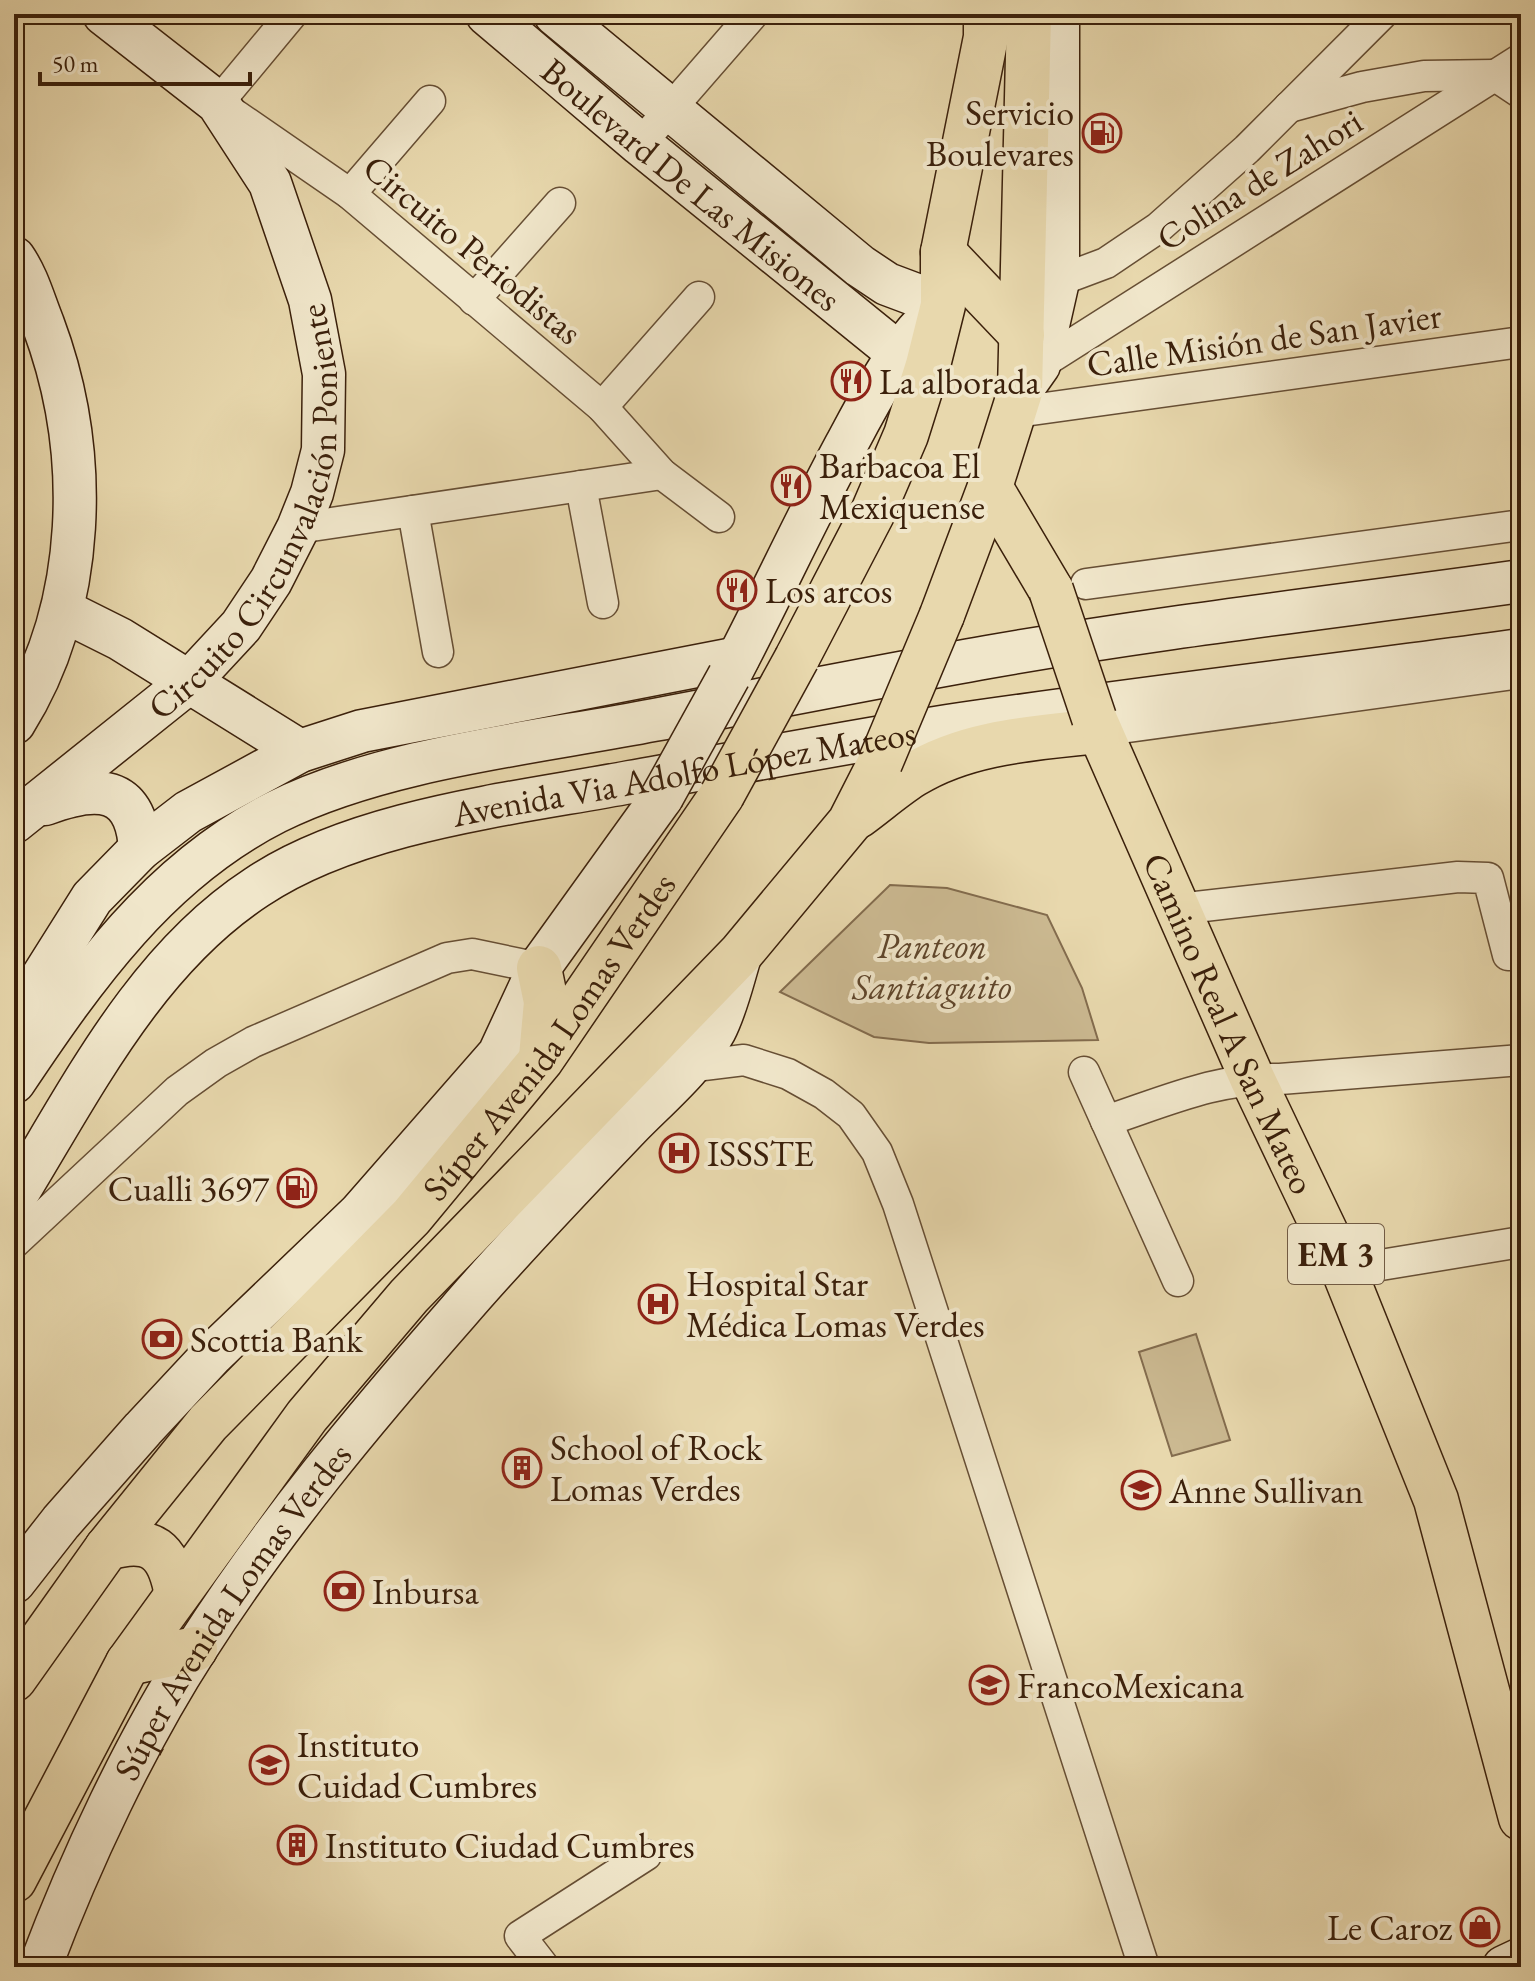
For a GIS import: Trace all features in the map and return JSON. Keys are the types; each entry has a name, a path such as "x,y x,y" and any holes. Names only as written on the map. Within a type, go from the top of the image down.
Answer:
{"main road":[{"name":"Circuito Circunvalación Poniente","path":"19,818 189,682 241,626 271,581 298,528 312,493 323,450 324,374 310,300 270,183 218,103 104,14"},
{"name":"Boulevard De Las Misiones","path":"487,14 640,144 898,353"},
{"name":"Boulevard De Las Misiones","path":"555,14 860,266 887,284 943,305"},
{"name":"Súper Avenida Lomas Verdes","path":"14,1880 128,1663 307,1416 409,1296 741,953 850,822 880,763 942,615 990,487 1058,281 1052,15"},
{"name":"Súper Avenida Lomas Verdes","path":"1025,376 1052,15"},
{"name":"Súper Avenida Lomas Verdes","path":"14,1679 107,1548 208,1423 411,1217 541,1060 722,795 873,512 906,435 943,305 943,252 985,22"},
{"path":"943,252 1025,376"},
{"path":"14,258 23,270 52,347 72,424 76,510 62,610 49,656 14,723"},
{"name":"Súper Avenida Lomas Verdes","path":"14,1582 61,1522 143,1429 213,1354 359,1214 499,1054 539,968 662,797 734,667 796,538 898,353 914,330 943,305"},
{"name":"Camino Real A San Mateo","path":"990,487 1068,587 1097,724 1252,1078 1344,1271 1436,1500 1519,1801"},
{"name":"Avenida Via Adolfo López Mateos","path":"14,1082 77,988 125,930 193,864 275,813 332,788 433,762 991,657 1521,581"},
{"path":"62,610 120,639 300,751"},
{"name":"Avenida Via Adolfo López Mateos","path":"14,1199 114,1036 160,974 210,924 253,889 295,863 342,846 456,814 948,727 1521,650"},
{"path":"14,1022 92,898 140,849 188,812 300,751 362,731 734,667"},
{"path":"850,822 914,775 951,757 1097,724"},
{"path":"19,818 68,795 109,795 129,805 139,823 140,849"},
{"name":"Súper Avenida Lomas Verdes","path":"40,1967 77,1876 128,1771 195,1649 278,1530 406,1371 521,1240 687,1067 715,1030 741,953"},
{"path":"539,968 546,1002 541,1060"},
{"path":"107,1548 131,1541 151,1545 165,1559 173,1574 177,1595"},
{"path":"128,1663 195,1649"},
{"path":"1504,1967 1521,1959"}],"street":[{"path":"218,103 292,14"},
{"path":"640,144 753,14"},
{"path":"1058,281 1131,249 1195,197 1382,14"},
{"name":"Colina de Zahori","path":"1025,376 1521,59"},
{"path":"1287,107 1362,87 1424,76 1494,75 1521,93"},
{"path":"350,194 430,101"},
{"name":"Circuito Periodistas","path":"218,103 350,194 602,407 662,474 719,517"},
{"path":"474,300 560,203"},
{"path":"602,407 699,297"},
{"name":"Calle Misión de San Javier","path":"1025,376 1521,342"},
{"path":"298,528 662,474"},
{"path":"581,486 603,603"},
{"path":"413,511 438,652"},
{"path":"1068,587 1521,525"},
{"path":"1097,724 1521,673"},
{"path":"1178,909 1458,877 1488,878 1508,955"},
{"path":"14,1243 177,1091 253,1042 447,958 472,954 501,957 539,968"},
{"path":"687,1067 744,1060 788,1074 851,1115 877,1152 898,1204 1144,1967"},
{"path":"1106,1121 1220,1083 1252,1078 1280,1079 1521,1060"},
{"path":"1084,1072 1178,1281"},
{"path":"1344,1271 1521,1242"},
{"path":"544,1967 520,1936 646,1855"}],"green space":[{"name":"Panteon Santiaguito","path":"890,885 947,888 1047,915 1082,988 1098,1040 929,1043 874,1037 780,992"},
{"path":"1196,1334 1230,1440 1172,1456 1139,1352"}],"place":[{"name":"Servicio Boulevares","path":"1102,133"},
{"name":"La alborada","path":"851,381"},
{"name":"Barbacoa El Mexiquense","path":"791,486"},
{"name":"Los arcos","path":"737,590"},
{"name":"ISSSTE","path":"679,1153"},
{"name":"Cualli 3697","path":"297,1188"},
{"name":"Hospital Star Médica Lomas Verdes","path":"658,1304"},
{"name":"Scottia Bank","path":"162,1339"},
{"name":"School of Rock Lomas Verdes","path":"522,1468"},
{"name":"Anne Sullivan","path":"1141,1490"},
{"name":"Inbursa","path":"344,1591"},
{"name":"FrancoMexicana","path":"989,1685"},
{"name":"Instituto Cuidad Cumbres","path":"269,1765"},
{"name":"Instituto Ciudad Cumbres","path":"297,1845"},
{"name":"Le Caroz","path":"1480,1927"}]}
